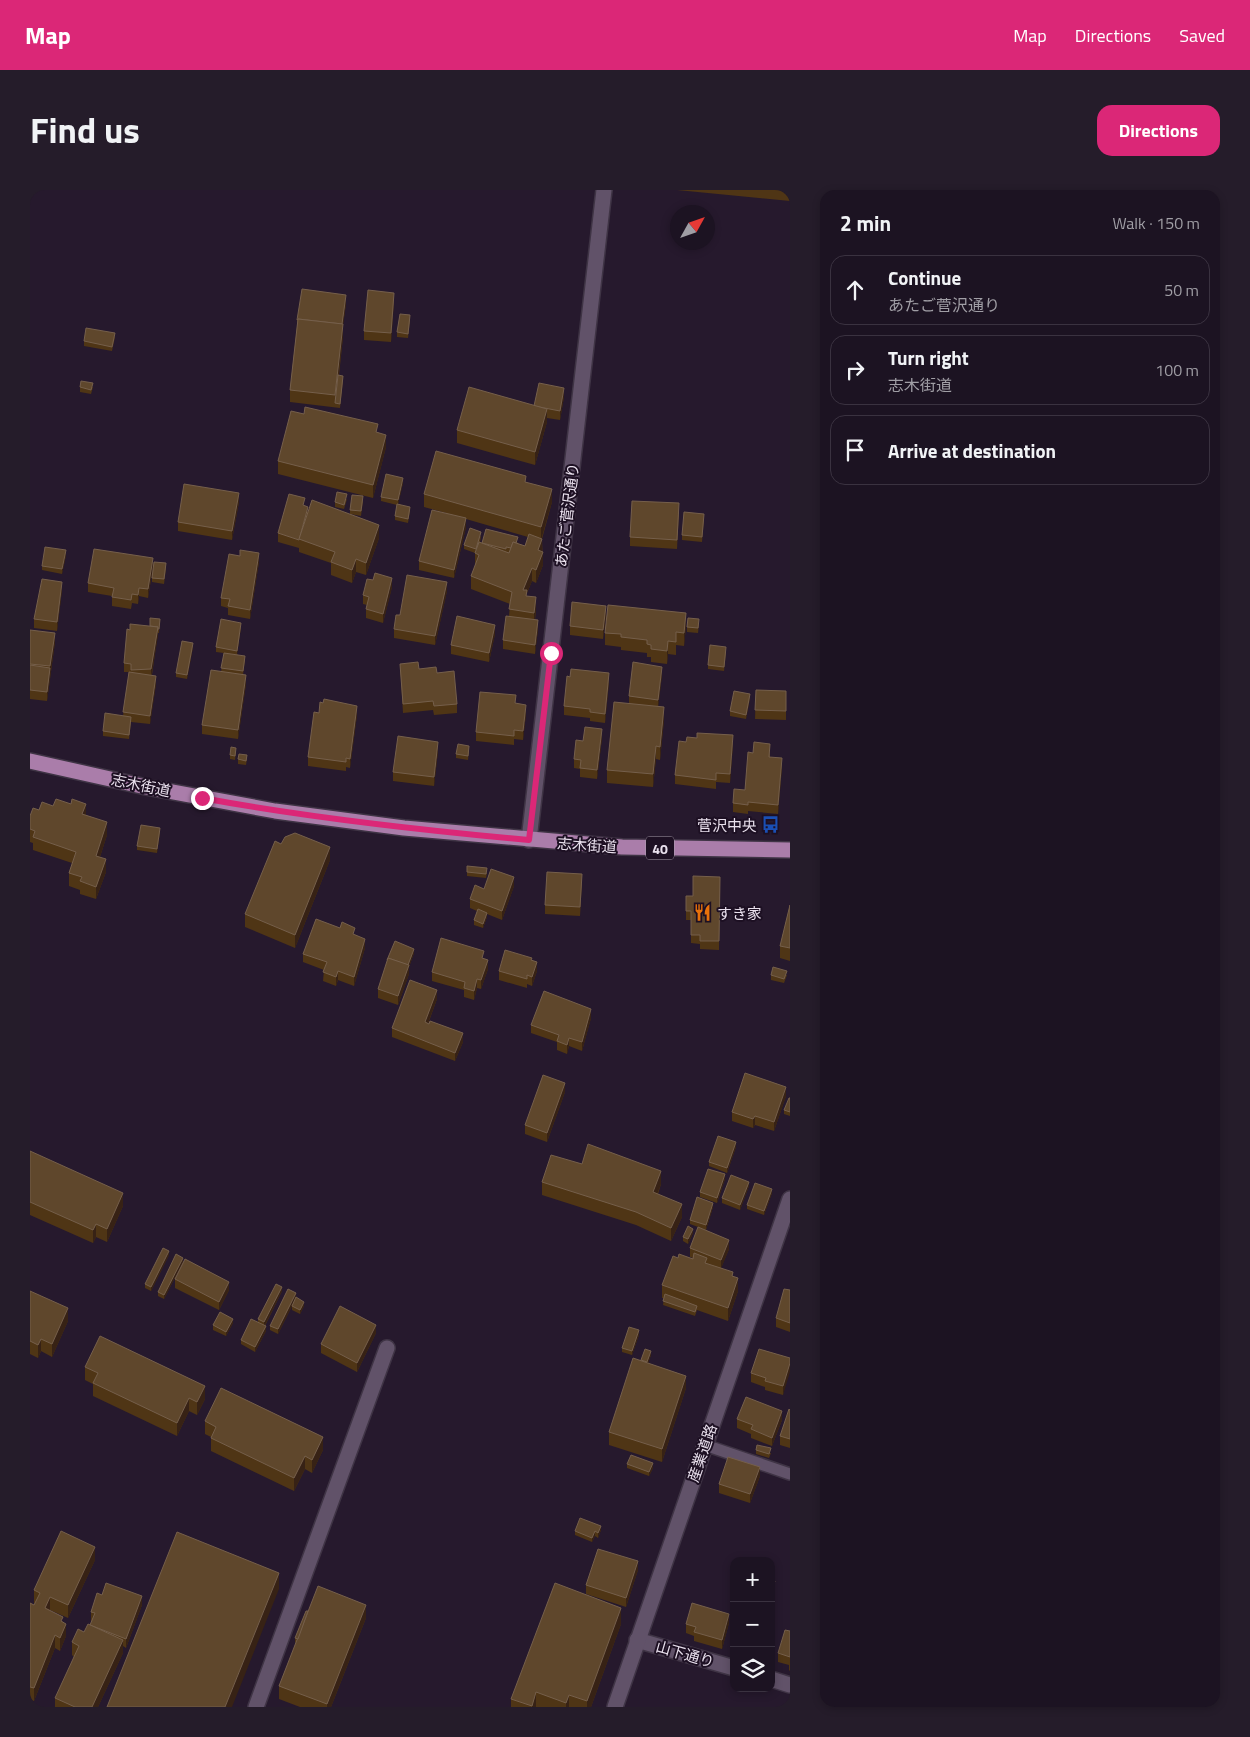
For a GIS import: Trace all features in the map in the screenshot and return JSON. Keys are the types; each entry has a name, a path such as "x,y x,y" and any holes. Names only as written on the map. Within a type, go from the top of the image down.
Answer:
{"main road":[{"name":"志木街道","path":"30,761 146,787 275,811 404,828 622,847 790,850"}],"street":[{"name":"あたご菅沢通り","path":"529,840 604,190"},
{"name":"産業道路","path":"615,1707 790,1199"},
{"path":"256,1707 387,1348"},
{"name":"山下通り","path":"637,1640 730,1667"},
{"path":"775,1680 790,1685"}],"lane":[{"path":"705,1446 790,1474"}],"building":[{"path":"302,289 346,295 342,324 297,320"},
{"path":"368,290 394,293 391,333 364,331"},
{"path":"400,314 410,315 408,334 397,332"},
{"path":"298,319 343,324 335,395 290,390"},
{"path":"86,328 115,333 112,347 84,341"},
{"path":"338,375 343,376 340,404 335,403"},
{"path":"81,381 93,383 91,390 80,387"},
{"path":"539,383 564,388 560,411 534,406"},
{"path":"469,387 547,409 535,452 457,430"},
{"path":"305,407 378,424 376,432 386,435 373,485 278,461 291,411 304,414"},
{"path":"436,451 526,476 525,482 552,489 541,527 424,494"},
{"path":"386,474 403,478 398,500 381,497"},
{"path":"184,484 239,493 232,531 178,522"},
{"path":"337,492 347,494 344,505 335,502"},
{"path":"289,494 305,498 303,505 308,507 299,540 278,533"},
{"path":"352,495 363,496 361,511 350,510"},
{"path":"312,500 379,525 366,563 356,559 352,570 331,562 335,552 299,539"},
{"path":"632,501 679,503 677,540 630,537"},
{"path":"397,504 410,507 408,519 395,516"},
{"path":"432,510 466,518 454,570 419,561"},
{"path":"684,512 704,514 702,537 682,535"},
{"path":"470,528 481,532 476,549 464,545"},
{"path":"486,529 518,537 516,543 513,542 511,548 506,547 506,549 482,543"},
{"path":"529,534 542,539 538,550 543,552 536,570 532,568 523,590 527,590 526,596 536,597 534,613 509,609 512,592 471,576 479,555 475,553 479,542 509,553 513,542 525,546"},
{"path":"45,547 66,550 62,569 42,566"},
{"path":"94,549 153,558 148,589 139,588 138,595 132,594 131,600 112,597 114,588 88,583"},
{"path":"240,550 259,553 250,610 228,606 230,599 221,598 229,554 240,556"},
{"path":"154,562 166,563 164,579 152,578"},
{"path":"375,573 392,578 383,614 366,609 369,597 363,595 367,579 373,580"},
{"path":"407,575 447,582 435,636 394,629 396,615 400,615"},
{"path":"42,579 62,582 57,622 34,619"},
{"path":"572,602 606,606 603,630 570,626"},
{"path":"608,605 686,613 684,633 676,632 676,642 668,641 667,651 651,649 651,645 647,644 647,640 621,637 621,634 605,633"},
{"path":"457,616 495,625 489,653 451,645"},
{"path":"506,616 538,620 535,645 503,640"},
{"path":"150,618 160,619 159,629 157,629 158,627 150,626"},
{"path":"688,618 699,619 698,628 687,627"},
{"path":"221,619 241,623 237,651 216,647"},
{"path":"130,624 158,627 151,669 131,670 131,664 124,663 127,629 130,630"},
{"path":"30,630 55,633 50,666 30,664"},
{"path":"182,641 193,643 187,675 176,673"},
{"path":"710,645 726,647 724,667 708,665"},
{"path":"224,653 245,656 243,671 221,668"},
{"path":"418,662 419,669 436,667 437,673 454,671 457,704 434,706 433,701 403,704 400,664"},
{"path":"633,662 662,667 658,700 629,696"},
{"path":"30,665 50,668 47,692 30,690"},
{"path":"571,669 609,673 605,714 590,712 590,709 564,706 567,676 570,677"},
{"path":"211,670 246,675 238,730 202,725"},
{"path":"129,672 156,676 150,716 123,712"},
{"path":"756,690 786,691 786,711 755,710"},
{"path":"734,691 750,694 746,715 730,711"},
{"path":"480,692 516,695 515,703 526,705 523,731 514,730 514,736 476,732"},
{"path":"324,699 357,706 350,759 346,758 346,762 308,757 314,712 319,713 320,702 323,703"},
{"path":"614,702 664,707 660,747 656,746 653,774 607,770"},
{"path":"105,713 131,717 129,735 103,731"},
{"path":"585,727 602,729 597,770 580,768 581,760 574,759 576,740 583,741"},
{"path":"697,733 733,735 730,774 716,773 716,780 675,775 679,741 686,742 687,737 697,738"},
{"path":"398,736 438,742 434,777 393,772"},
{"path":"754,742 770,744 769,757 782,758 778,805 748,802 748,805 733,803 734,789 745,790 748,752 753,753"},
{"path":"458,744 469,746 468,756 456,754"},
{"path":"231,747 236,748 235,756 230,755"},
{"path":"239,754 247,755 246,761 238,759"},
{"path":"56,799 71,804 72,799 86,804 82,814 107,822 96,856 106,859 96,887 80,881 82,877 69,873 76,852 33,837 35,831 30,829 30,816 33,808 39,810 42,802 53,806"},
{"path":"141,825 160,828 157,849 137,846"},
{"path":"295,833 330,847 295,935 245,914 275,841 281,844 285,837"},
{"path":"467,866 487,868 486,874 467,872"},
{"path":"491,869 514,877 502,911 470,899 475,885 484,889"},
{"path":"547,872 582,874 580,907 545,905"},
{"name":"すき家","path":"693,876 720,877 719,941 700,941 700,935 691,935 691,911 686,911 686,896 693,896"},
{"path":"790,905 790,948 780,946"},
{"path":"478,909 487,913 483,924 474,920"},
{"path":"316,919 340,928 342,922 355,928 353,934 365,939 354,977 338,971 336,977 323,972 327,962 303,954"},
{"path":"441,938 484,951 482,958 488,960 481,980 477,979 474,991 464,988 465,982 432,972"},
{"path":"395,941 414,949 408,965 388,958 387,960"},
{"path":"505,950 532,958 531,960 537,962 532,977 527,975 527,979 499,971"},
{"path":"388,958 409,965 398,996 378,989"},
{"path":"773,967 787,971 784,979 771,975"},
{"path":"410,980 437,990 425,1022 429,1024 430,1021 463,1033 455,1053 392,1028"},
{"path":"544,991 591,1009 582,1042 569,1038 567,1045 557,1041 559,1035 531,1025"},
{"path":"745,1073 786,1087 774,1122 755,1116 753,1119 732,1112"},
{"path":"543,1075 565,1083 547,1133 525,1125"},
{"path":"790,1098 790,1112 784,1110"},
{"path":"718,1136 736,1142 727,1168 709,1162"},
{"path":"588,1144 661,1171 653,1192 682,1204 671,1228 636,1212 542,1182 551,1155 582,1164"},
{"path":"30,1151 123,1193 107,1229 96,1224 93,1230 30,1202"},
{"path":"708,1169 725,1174 717,1198 700,1192"},
{"path":"731,1175 749,1182 740,1205 722,1198"},
{"path":"755,1183 772,1189 764,1211 747,1205"},
{"path":"697,1197 713,1203 706,1225 690,1220"},
{"path":"688,1226 693,1229 688,1239 683,1237"},
{"path":"698,1227 729,1240 721,1260 690,1248"},
{"path":"163,1248 169,1251 151,1287 145,1284"},
{"path":"694,1253 707,1258 705,1263 733,1272 732,1276 738,1278 728,1308 662,1285 673,1256 678,1258 679,1254 693,1259"},
{"path":"176,1254 183,1258 164,1295 158,1292"},
{"path":"185,1259 229,1282 219,1302 175,1279"},
{"path":"276,1284 282,1287 264,1322 258,1319"},
{"path":"288,1289 296,1293 278,1329 270,1326"},
{"path":"784,1289 790,1290 790,1323 776,1318"},
{"path":"30,1291 68,1308 52,1344 41,1339 38,1345 30,1341"},
{"path":"665,1294 697,1306 695,1312 663,1301"},
{"path":"296,1297 304,1302 300,1310 292,1306"},
{"path":"340,1306 376,1325 357,1363 321,1344"},
{"path":"220,1312 233,1319 226,1332 213,1325"},
{"path":"251,1319 266,1326 255,1347 241,1340"},
{"path":"629,1327 639,1330 632,1351 622,1348"},
{"path":"100,1336 205,1386 197,1402 189,1398 177,1423 93,1383 98,1373 85,1367"},
{"path":"645,1349 651,1351 647,1362 641,1360"},
{"path":"759,1349 790,1358 783,1386 765,1381 766,1378 751,1373"},
{"path":"633,1358 686,1376 662,1449 609,1432"},
{"path":"221,1388 323,1437 312,1460 305,1456 294,1478 211,1438 216,1427 205,1421"},
{"path":"746,1397 782,1411 772,1438 751,1429 753,1425 737,1419"},
{"path":"790,1410 790,1439 780,1436"},
{"path":"757,1445 771,1448 769,1454 756,1450"},
{"path":"631,1455 653,1463 649,1472 627,1464"},
{"path":"728,1457 760,1467 750,1494 719,1484"},
{"path":"580,1518 601,1526 598,1533 595,1531 592,1538 575,1531"},
{"path":"61,1531 95,1547 68,1605 50,1597 45,1608 63,1617 61,1621 66,1624 60,1638 55,1635 34,1688 30,1687 30,1603 34,1605 40,1593 34,1590"},
{"path":"177,1532 279,1573 225,1707 107,1707"},
{"path":"598,1549 638,1561 626,1598 586,1585"},
{"path":"106,1583 142,1596 126,1639 90,1625 95,1613 91,1612 97,1593 102,1595"},
{"path":"555,1583 621,1608 587,1701 569,1695 566,1703 536,1692 532,1706 511,1699"},
{"path":"318,1586 366,1605 327,1704 279,1686"},
{"path":"692,1603 729,1614 722,1640 694,1632 696,1627 686,1624"},
{"path":"306,1611 308,1611 298,1639 295,1638"},
{"path":"88,1624 123,1640 92,1707 75,1707 55,1698 79,1646 72,1642 78,1629 84,1632"},
{"path":"785,1630 790,1631 790,1657 778,1653"}],"place":[{"name":"菅沢中央","path":"771,825"},
{"name":"すき家","path":"703,913"}],"route":[{"path":"202,798 275,811 404,828 529,840 551,653"}]}
